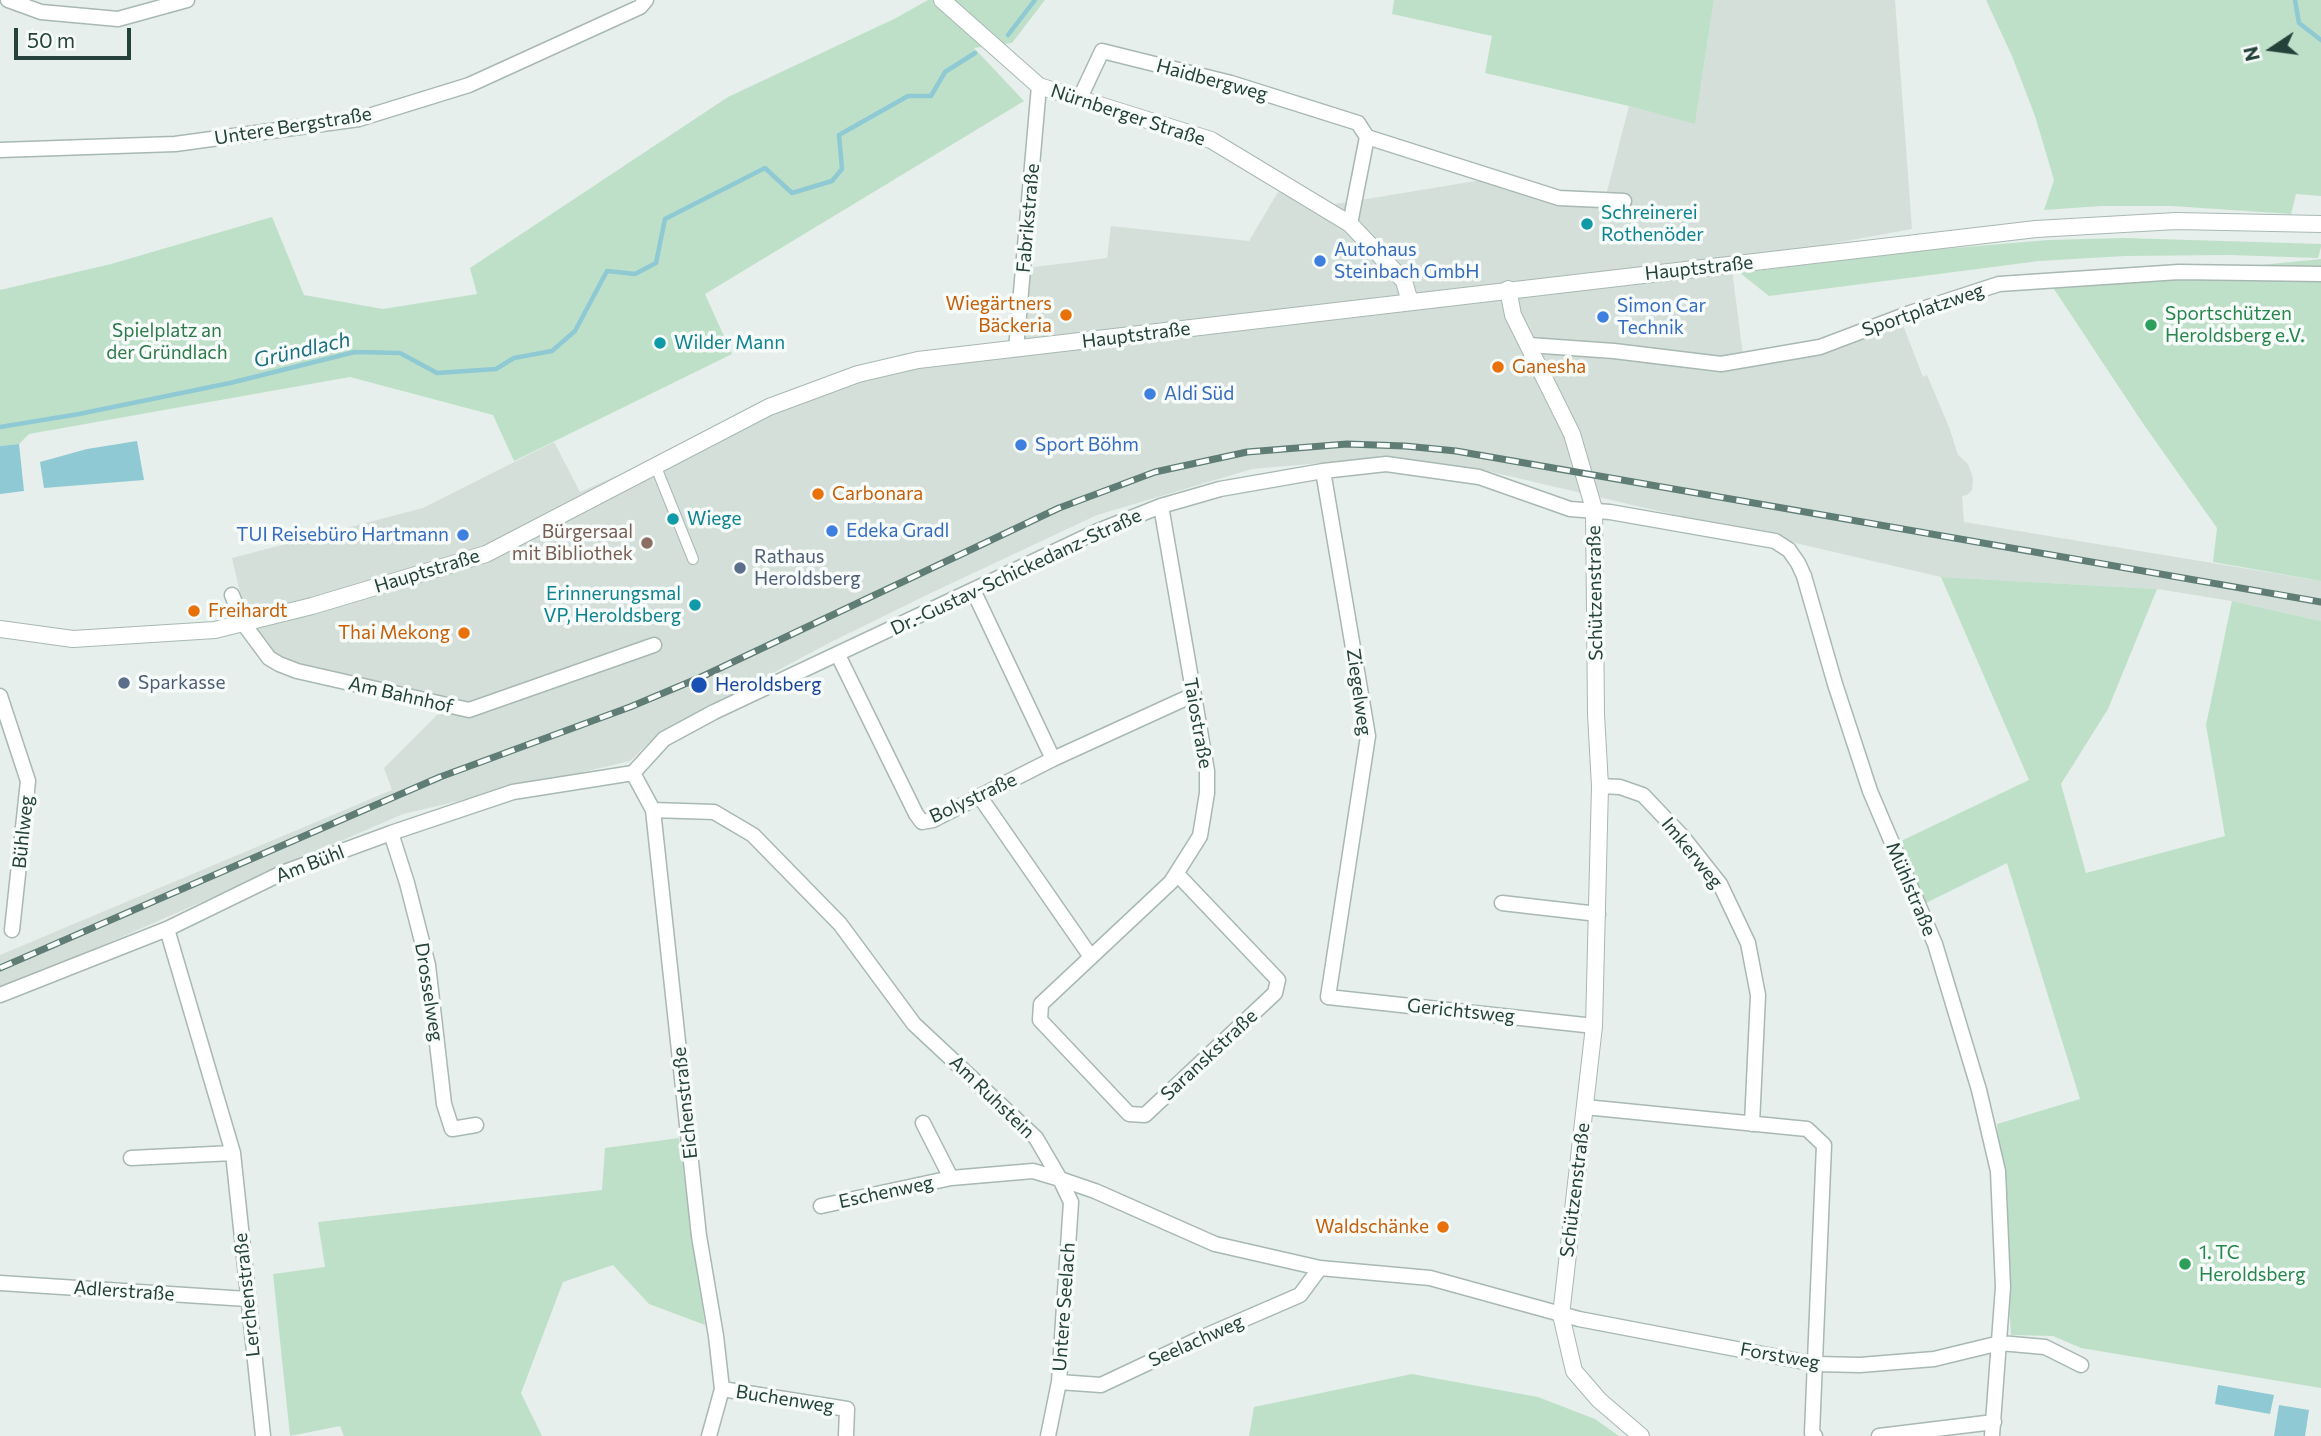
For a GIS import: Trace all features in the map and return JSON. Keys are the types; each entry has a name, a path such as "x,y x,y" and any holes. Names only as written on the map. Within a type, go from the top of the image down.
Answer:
{"street":[{"path":"8,0 41,12 118,19 187,0"},
{"name":"Untere Bergstraße","path":"0,150 175,144 359,119 469,85 640,7 646,0"},
{"name":"Nürnberger Straße","path":"942,0 1039,86 1211,140 1350,224 1404,281 1409,302"},
{"name":"Haidbergweg","path":"1079,100 1102,51 1231,83 1358,123 1367,137 1559,198 1624,201"},
{"name":"Fabrikstraße","path":"1016,349 1039,86"},
{"path":"1350,224 1367,137"},
{"name":"Hauptstraße","path":"0,629 73,639 215,630 312,606 486,554 769,407 858,374 918,360 2036,229 2176,221 2321,224"},
{"name":"Sportplatzweg","path":"1529,345 1614,351 1721,364 1820,347 1910,313 1999,284 2179,272 2321,274"},
{"name":"Schützenstraße","path":"1508,289 1513,315 1572,434 1594,509 1596,714 1600,786 1594,1027 1560,1315 1574,1371 1599,1400 1641,1436"},
{"name":"Dr.-Gustav-Schickedanz-Straße","path":"633,773 664,739 714,712 1098,531 1161,506 1220,489 1323,471 1386,464 1479,477 1570,509 1594,509"},
{"path":"656,467 693,558"},
{"name":"Ziegelweg","path":"1323,471 1368,736 1328,997"},
{"name":"Taiostraße","path":"1041,1004 1178,875 1200,836 1208,793 1208,771 1161,506"},
{"name":"Mühlstraße","path":"1594,509 1775,541 1789,550 1798,563 1870,791 1935,944 1979,1090 1998,1171 2003,1287 1993,1429"},
{"path":"973,590 1053,759"},
{"name":"Am Bahnhof","path":"232,595 243,623 269,658 289,669 469,710 654,645"},
{"name":"Bolystraße","path":"838,655 922,822 933,820 1053,759 1193,695"},
{"name":"Bühlweg","path":"0,696 28,781 12,930"},
{"name":"Eichenstraße","path":"633,773 653,810 699,1236 716,1336 722,1389 709,1436"},
{"name":"Am Bühl","path":"0,995 167,929 282,873 391,833 513,792 633,773"},
{"name":"Imkerweg","path":"1600,786 1620,787 1643,795 1682,836 1720,884 1748,943 1758,995 1752,1124"},
{"path":"980,797 1091,957"},
{"name":"Am Ruhstein","path":"653,810 714,812 753,835 840,924 914,1024 1036,1138 1060,1179"},
{"name":"Drosselweg","path":"391,833 428,965 444,1104 452,1129 476,1125"},
{"name":"Saranskstraße","path":"1041,1004 1040,1020 1129,1114 1144,1115 1265,1003 1275,993 1278,980 1178,875"},
{"path":"1502,903 1598,914"},
{"name":"Lerchenstraße","path":"167,929 233,1153 263,1436"},
{"name":"Gerichtsweg","path":"1328,997 1594,1027"},
{"path":"1585,1107 1807,1129 1824,1145 1812,1433 1815,1436"},
{"name":"Eschenweg","path":"923,1123 951,1178"},
{"path":"131,1158 233,1153"},
{"name":"Eschenweg","path":"821,1206 951,1178 1033,1171 1060,1179"},
{"path":"1060,1179 1095,1191 1215,1244 1320,1268 1430,1278 1560,1315"},
{"name":"Untere Seelach","path":"1048,1436 1059,1382 1071,1202 1060,1179"},
{"name":"Seelachweg","path":"1059,1382 1101,1385 1203,1336 1300,1295 1320,1268"},
{"name":"Adlerstraße","path":"0,1283 247,1299"},
{"name":"Forstweg","path":"1560,1315 1815,1364 1860,1365 1934,1359 2000,1343 2045,1347 2081,1365"},
{"name":"Buchenweg","path":"722,1389 847,1409 846,1436"},
{"path":"1879,1436 1993,1429"}],"shaded area":[{"path":"1714,0 1895,0 1912,229 1731,262 1743,355 1903,325 1923,377 1927,375 1949,427 1958,455 1968,464 1973,478 1972,490 1962,496 1964,522 2321,581 2321,621 2232,601 2157,589 1941,577 1483,470 1389,457 1252,469 1097,515 829,643 657,735 630,761 403,814 0,990 0,955 392,790 384,768 442,710 292,677 271,668 254,652 232,558 423,508 554,442 580,492 770,408 857,378 1018,352 1026,268 1107,258 1111,226 1249,241 1278,192 1336,204 1482,180 1604,203 1629,106 1695,123"}],"green space":[{"name":"Spielplatz an der Gründlach","path":"928,0 1045,0 1012,43 974,48 1024,101 705,294 732,354 514,461 493,415 350,377 29,434 19,444 0,446 0,290 111,264 272,217 304,295 383,309 477,294 470,268 728,97 896,18"},
{"path":"1394,0 1714,0 1695,124 1485,73 1492,36 1392,14"},
{"path":"1986,0 2321,0 2321,196 2296,194 2291,214 2172,206 2101,206 2044,210 2054,180 2035,116 2012,56"},
{"path":"2125,238 2321,244 2321,247 2318,258 2125,256 2039,261 1769,296 1740,273 1907,252 2048,240"},
{"path":"2321,259 2321,581 2213,562 2217,528 2144,425 2052,286"},
{"path":"1941,577 2157,589 2108,709 2061,784 2086,873 2225,836 2206,725 2232,601 2321,621 2321,1388 2081,1348 2053,1336 2011,1335 1997,1124 2080,1099 2007,863 1926,903 1901,841 2029,780"},
{"path":"679,1138 705,1325 649,1304 613,1265 563,1282 521,1393 542,1436 344,1436 340,1426 290,1436 273,1274 325,1267 318,1222 602,1190 605,1148"},
{"path":"1412,1374 1538,1397 1595,1419 1619,1436 1249,1436 1254,1407"}],"water":[{"path":"137,441 144,480 44,488 40,462 87,449"},
{"path":"19,444 24,491 0,494 0,446"},
{"path":"2218,1385 2274,1395 2270,1414 2215,1404"},
{"path":"2279,1405 2309,1410 2305,1436 2274,1436"}],"waterway":[{"name":"Gründlach","path":"1008,35 1035,0"},
{"name":"Gründlach","path":"2295,0 2299,23 2321,40"},
{"name":"Gründlach","path":"0,427 230,383 355,352 400,353 437,373 496,369 514,358 552,351 575,331 607,271 635,274 656,263 665,219 765,168 792,193 832,181 842,169 839,135 908,96 931,96 945,72 975,53"}],"railway":[{"path":"0,968 440,777 630,707 699,678 1059,508 1155,472 1247,452 1347,444 1456,451 2321,602"}],"place":[{"name":"Schreinerei Rothenöder","path":"1587,224"},
{"name":"Autohaus Steinbach GmbH","path":"1320,261"},
{"name":"Wiegärtners Bäckeria","path":"1066,315"},
{"name":"Simon Car Technik","path":"1603,317"},
{"name":"Sportschützen Heroldsberg e.V.","path":"2151,325"},
{"name":"Wilder Mann","path":"660,343"},
{"name":"Ganesha","path":"1498,367"},
{"name":"Aldi Süd","path":"1150,394"},
{"name":"Sport Böhm","path":"1021,445"},
{"name":"Carbonara","path":"818,494"},
{"name":"Wiege","path":"673,519"},
{"name":"Edeka Gradl","path":"832,531"},
{"name":"TUI Reisebüro Hartmann","path":"463,535"},
{"name":"Bürgersaal mit Bibliothek","path":"647,543"},
{"name":"Rathaus Heroldsberg","path":"740,568"},
{"name":"Erinnerungsmal VP, Heroldsberg","path":"695,605"},
{"name":"Freihardt","path":"194,611"},
{"name":"Thai Mekong","path":"464,633"},
{"name":"Sparkasse","path":"124,683"},
{"name":"Heroldsberg","path":"699,685"},
{"name":"Waldschänke","path":"1443,1227"},
{"name":"1. TC Heroldsberg","path":"2185,1264"}]}
